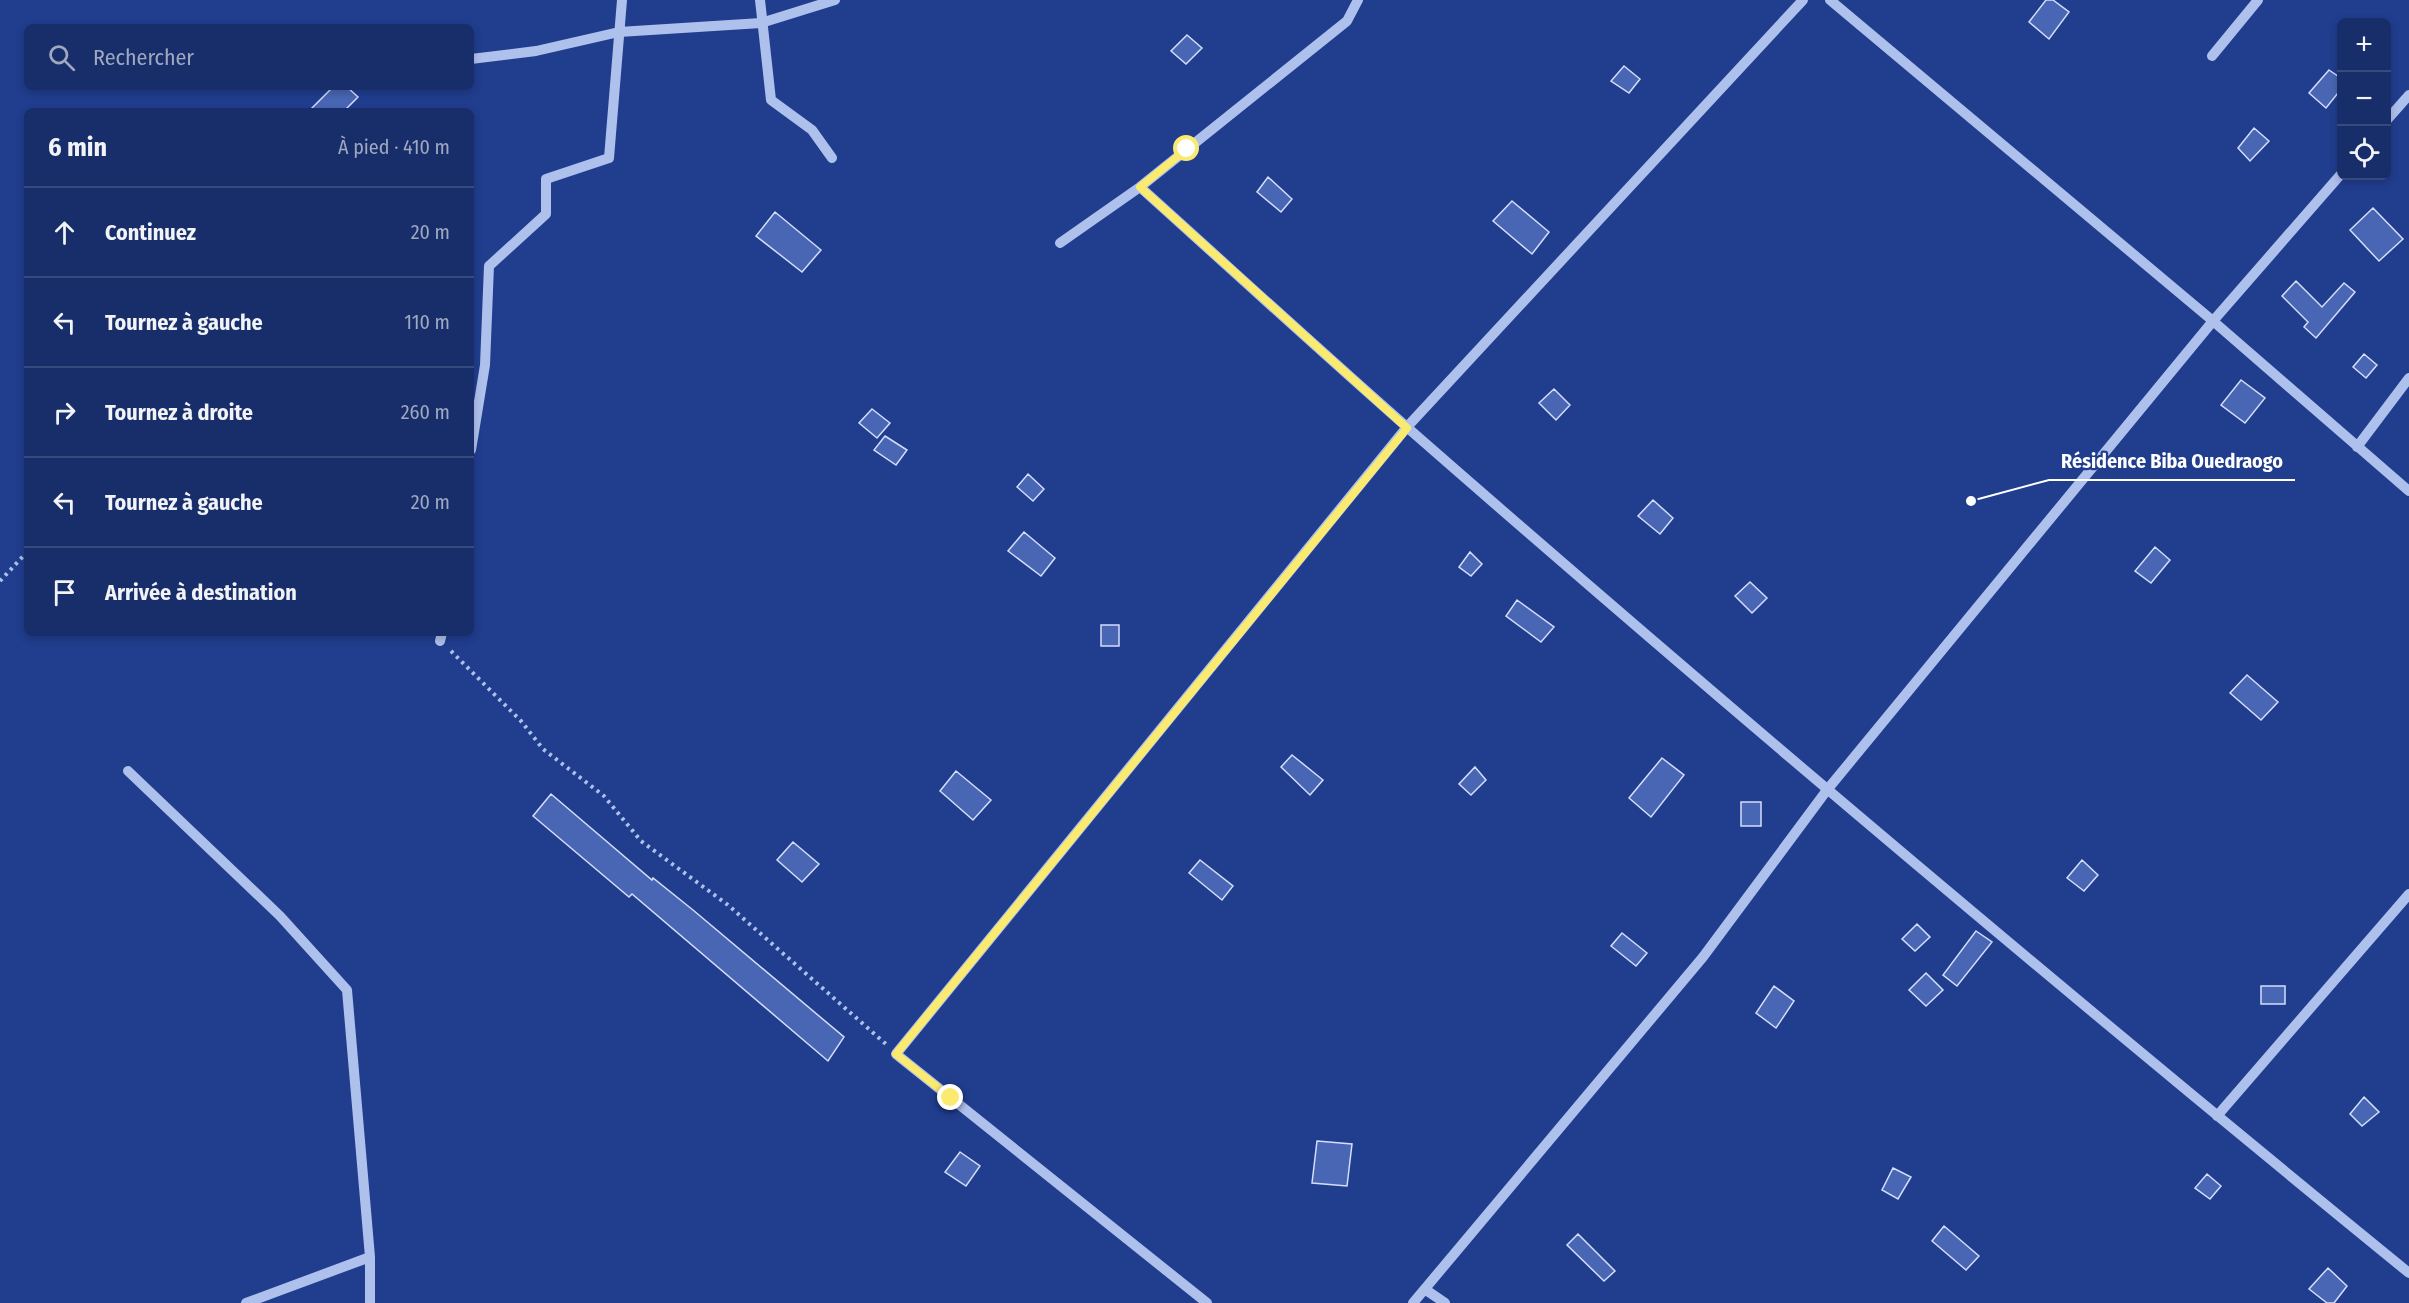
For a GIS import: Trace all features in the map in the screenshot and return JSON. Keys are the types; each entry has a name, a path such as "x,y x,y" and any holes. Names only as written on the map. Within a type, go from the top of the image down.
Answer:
{"street":[{"path":"474,432 485,365 489,266 546,214 546,179 609,158 622,0"},
{"path":"760,0 771,100 812,130 832,158"},
{"path":"474,59 536,51 619,32 761,23 835,0"},
{"path":"1060,243 1140,187 1347,21 1358,0"},
{"path":"1207,1303 896,1054 1407,428 1803,0"},
{"path":"1830,0 2213,321 2409,491"},
{"path":"2212,56 2258,0"},
{"path":"2391,115 2409,95"},
{"path":"1413,1303 1426,1290 1443,1264 1542,1151 1703,957 1827,790 2213,321 2337,179"},
{"path":"1140,187 1407,428 1827,790 2217,1116 2409,1273"},
{"path":"2357,447 2409,378"},
{"path":"128,771 280,916 347,990 370,1257 370,1303"},
{"path":"2217,1116 2409,894"},
{"path":"246,1303 370,1257"},
{"path":"1426,1290 1445,1303"}],"path":[{"path":"0,581 24,555"},
{"path":"441,637 521,721 543,749 604,795 641,841 728,905 896,1054"}],"building":[{"path":"2046,0 2053,0 2069,12 2049,39 2029,22"},
{"path":"1187,35 1202,48 1186,64 1171,51"},
{"path":"1624,66 1640,79 1629,93 1611,81"},
{"path":"2329,70 2337,76 2337,94 2326,108 2309,93"},
{"path":"330,90 350,90 358,97 347,108 312,108"},
{"path":"2254,128 2269,141 2250,161 2238,148"},
{"path":"1268,177 1292,199 1281,212 1257,192"},
{"path":"1512,201 1549,232 1532,254 1493,221"},
{"path":"2373,208 2403,239 2379,261 2350,230"},
{"path":"775,212 821,250 802,272 756,236"},
{"path":"2296,281 2322,307 2344,283 2355,292 2316,338 2304,327 2308,322 2282,296"},
{"path":"2364,354 2377,365 2366,378 2353,367"},
{"path":"2241,380 2265,398 2245,423 2221,405"},
{"path":"1554,389 1570,405 1556,420 1539,403"},
{"path":"872,409 890,423 877,438 859,423"},
{"path":"885,436 907,450 896,465 874,450"},
{"path":"1028,474 1044,489 1033,501 1017,487"},
{"path":"1653,500 1673,518 1660,534 1638,516"},
{"path":"1024,532 1055,558 1041,576 1008,551"},
{"path":"2155,547 2170,560 2151,583 2135,571"},
{"path":"1470,552 1482,564 1471,576 1459,567"},
{"path":"1750,582 1767,598 1752,613 1735,596"},
{"path":"1517,600 1554,627 1541,642 1506,616"},
{"path":"1101,625 1119,625 1119,646 1101,646"},
{"path":"2247,675 2278,702 2261,720 2230,693"},
{"path":"1292,755 1323,780 1310,795 1281,767"},
{"path":"1662,758 1684,775 1651,817 1629,798"},
{"path":"1475,767 1486,780 1471,795 1459,784"},
{"path":"956,771 991,800 973,820 940,791"},
{"path":"551,794 844,1037 828,1061 632,894 629,897 533,816"},
{"path":"1741,802 1761,802 1761,826 1741,826"},
{"path":"793,842 819,864 802,882 777,860"},
{"path":"1200,860 1233,886 1222,900 1189,873"},
{"path":"2082,860 2098,875 2084,891 2067,878"},
{"path":"1917,924 1930,937 1915,951 1902,939"},
{"path":"1976,931 1992,942 1957,986 1943,975"},
{"path":"1622,933 1647,953 1636,966 1611,946"},
{"path":"1926,973 1943,990 1926,1006 1909,990"},
{"path":"1774,986 1794,1001 1776,1028 1756,1013"},
{"path":"2261,986 2285,986 2285,1004 2261,1004"},
{"path":"2364,1097 2379,1112 2362,1126 2350,1114"},
{"path":"1317,1141 1352,1144 1347,1186 1312,1183"},
{"path":"960,1152 980,1166 966,1186 945,1172"},
{"path":"1893,1168 1911,1177 1898,1199 1882,1190"},
{"path":"2207,1174 2221,1186 2210,1199 2195,1188"},
{"path":"1944,1226 1979,1256 1966,1270 1932,1241"},
{"path":"1578,1234 1615,1271 1604,1281 1567,1245"},
{"path":"2328,1268 2347,1286 2334,1303 2327,1303 2309,1289"}],"place":[{"name":"Résidence Biba Ouedraogo","path":"1971,501"}],"route":[{"path":"951,1098 896,1054 1407,428 1140,187 1187,149"}]}
